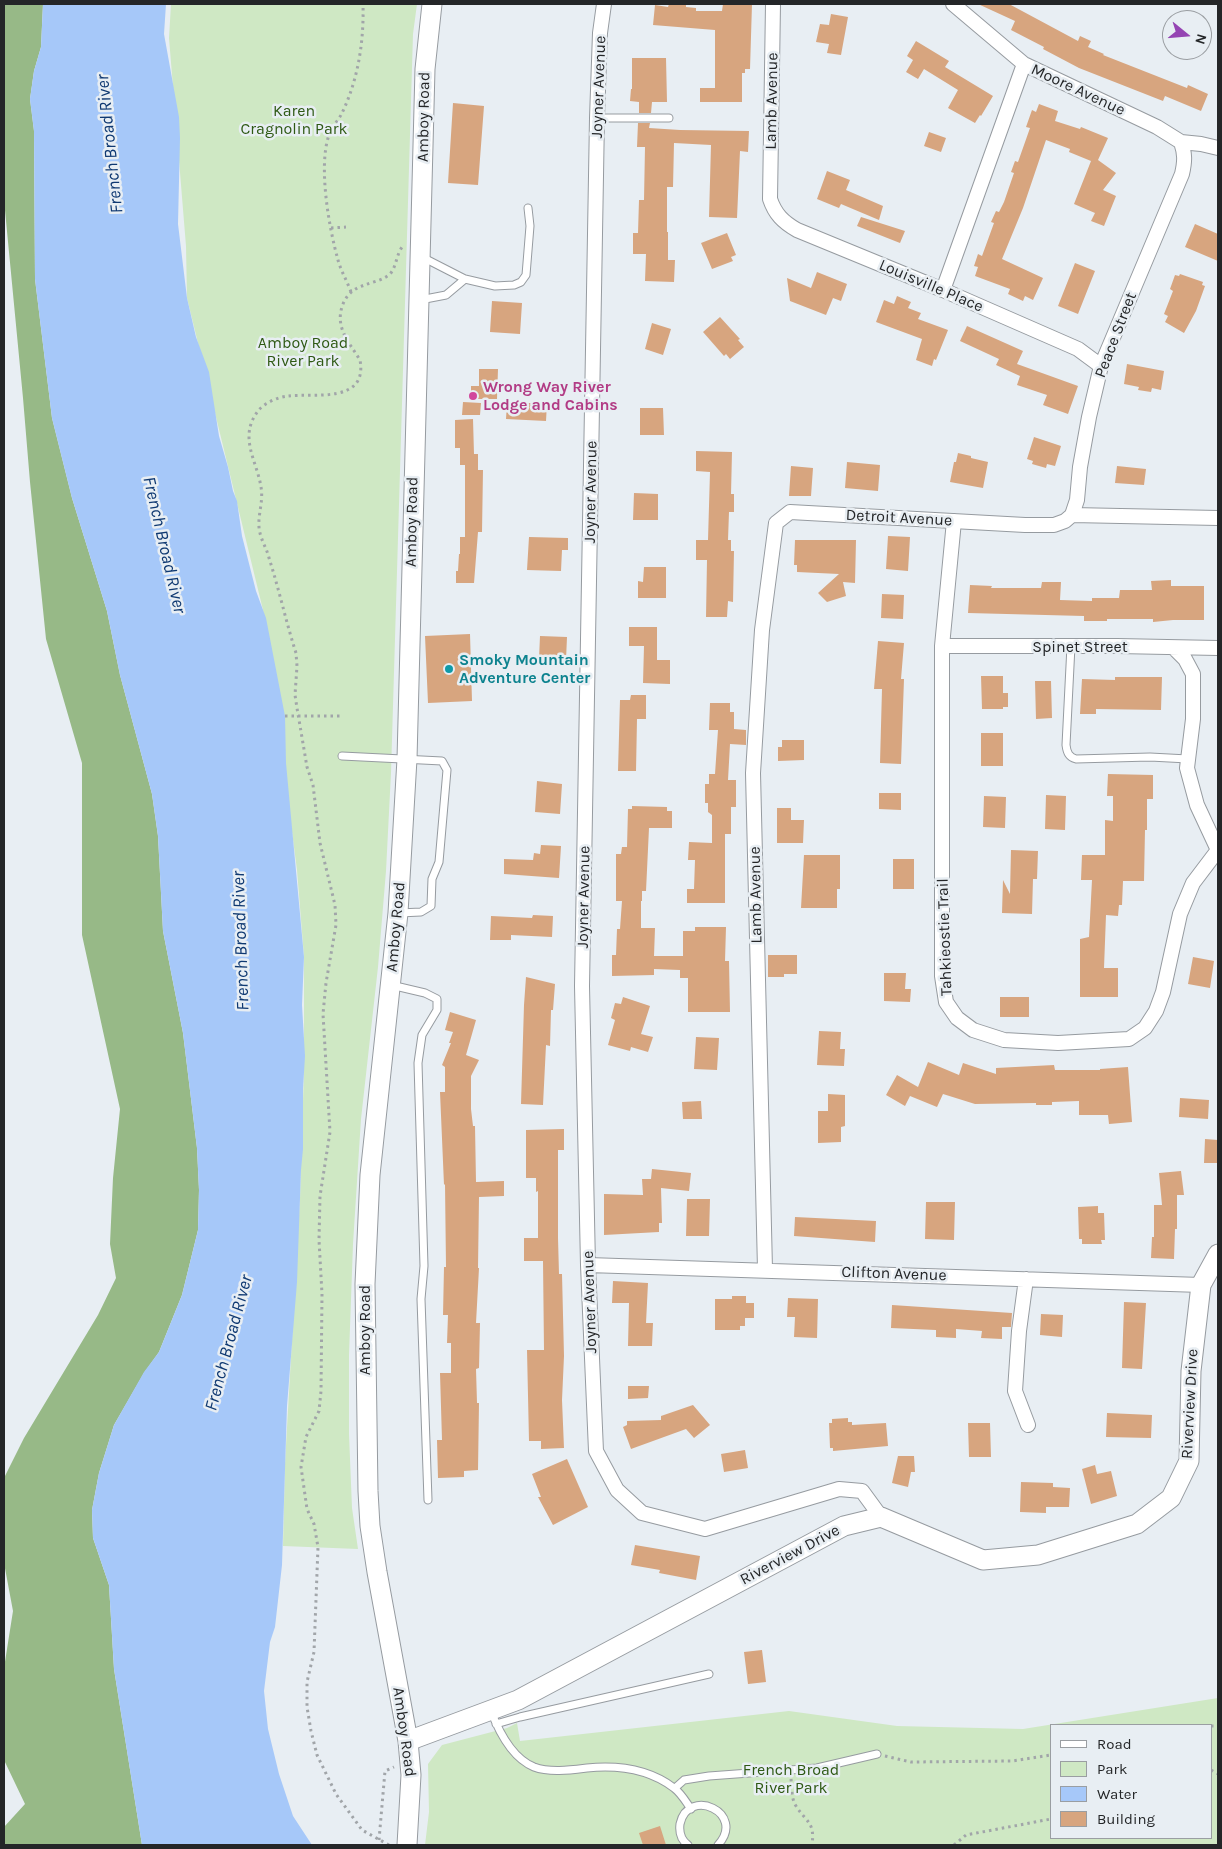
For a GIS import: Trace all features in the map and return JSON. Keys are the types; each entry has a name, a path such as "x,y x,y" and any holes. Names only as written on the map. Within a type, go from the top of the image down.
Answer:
{"main road":[{"name":"Amboy Road","path":"407,1845 411,1796 409,1750 370,1526 366,1448 365,1284 370,1175 398,913 407,759 425,69 432,4"},
{"name":"Riverview Drive","path":"409,1750 493,1717 518,1700 844,1526 881,1517 983,1560 1038,1555 1137,1524 1170,1498 1189,1461 1190,1370 1201,1284 1218,1254"}],"street":[{"name":"Joyner Avenue","path":"604,4 600,33 597,118 582,986 588,1265 596,1451 616,1490 642,1514 705,1529 839,1489 862,1491 881,1517"},
{"name":"Lamb Avenue","path":"770,198 773,4"},
{"name":"Moore Avenue","path":"953,4 1024,64 1157,127 1181,142 1218,148"},
{"path":"943,290 1024,64"},
{"name":"Peace Street","path":"1072,515 1077,500 1080,466 1087,425 1101,366 1182,174 1185,160 1181,142"},
{"name":"Louisville Place","path":"770,198 774,210 784,223 796,230 943,290 1078,349 1101,366"},
{"name":"Detroit Avenue","path":"776,523 790,512 1025,525 1054,525 1065,521 1072,515"},
{"path":"1072,515 1218,518"},
{"name":"Tahkieostie Trail","path":"954,521 942,646 942,976 946,1002 957,1018 973,1030 1004,1040 1058,1043 1129,1039 1145,1028 1156,1011 1163,992 1180,914 1193,883 1218,850 1197,805 1187,768 1193,719 1193,674 1185,659 1174,648"},
{"name":"Lamb Avenue","path":"765,1269 752,773 762,630 776,523"},
{"name":"Spinet Street","path":"942,646 1218,648"},
{"name":"Clifton Avenue","path":"588,1265 1201,1284"},
{"path":"1026,1279 1019,1331 1015,1391 1028,1426"}],"lane":[{"path":"597,118 669,118"},
{"path":"421,256 465,279 495,286 514,286 521,282 526,275 530,226 528,208"},
{"path":"420,300 446,295 465,279"},
{"path":"1071,646 1066,745 1067,752 1071,757 1076,759 1150,757 1188,760"},
{"path":"342,756 442,762 447,770 439,862 432,879 431,906 420,912 398,913"},
{"path":"390,985 425,993 437,1000 437,1010 422,1035 418,1063 424,1266 421,1299 428,1500"},
{"path":"493,1717 520,1717 709,1674"},
{"path":"493,1717 520,1717"},
{"path":"493,1717 512,1749 534,1767 551,1770 600,1767 636,1769 675,1788 691,1808"},
{"path":"675,1788 684,1780 700,1777 817,1768 877,1754"},
{"path":"688,1845 681,1836 681,1820 691,1808 705,1805 718,1811 723,1817 726,1832 718,1845"}],"path":[{"path":"351,292 338,261 331,228 325,179 325,153 329,134 341,115 352,86 361,53 364,23 363,4"},
{"path":"331,228 346,227"},
{"path":"389,1845 362,1830 336,1794 317,1755 306,1707 307,1682 314,1652 318,1547 314,1524 308,1509 301,1467 306,1437 320,1411 322,1294 319,1240 320,1196 330,1132 323,1014 326,983 334,942 336,915 320,843 313,785 307,767 298,716 295,695 296,653 260,533 259,516 262,489 250,450 248,436 251,422 258,411 273,401 289,396 318,396 342,393 356,384 360,375 360,360 344,334 339,320 344,301 351,292 392,273 399,250 404,246 404,240"},
{"path":"285,716 343,716"},
{"path":"379,1840 385,1771 409,1750"},
{"path":"877,1754 911,1762 1012,1761 1050,1755"},
{"path":"791,1771 792,1798 813,1828 812,1845"},
{"path":"954,1845 966,1835 1050,1819"}],"green space":[{"path":"4,4 43,4 41,47 34,71 30,99 34,131 35,279 52,418 72,498 107,611 120,675 152,794 158,836 163,931 183,1033 197,1148 198,1230 182,1295 159,1352 144,1373 114,1425 99,1473 92,1510 93,1538 109,1585 114,1669 142,1845 4,1845 4,1827 25,1804 4,1760 4,1668 13,1611 4,1563 4,1478 24,1438 98,1315 116,1278 110,1244 113,1178 120,1109 82,935 82,763 46,639 4,200"},
{"name":"Amboy Road River Park","path":"171,4 417,4 413,34 391,773 386,871 378,967 361,1119 353,1244 349,1355 349,1434 352,1508 358,1549 283,1546 285,1463 300,1198 304,1069 304,957 297,870 263,610 187,298 186,246 169,38"},
{"name":"French Broad River Park","path":"1218,1698 1218,1845 425,1845 429,1812 428,1764 442,1745 507,1728 517,1723 520,1741 789,1711 897,1726 1023,1729 1050,1725 1050,1839 1212,1839 1212,1724 1054,1724"}],"water":[{"name":"French Broad River","path":"43,4 166,4 164,34 179,117 178,224 187,298 196,337 209,372 219,436 237,501 242,536 256,591 266,618 285,716 286,763 304,957 302,1005 305,1056 303,1149 297,1282 287,1406 282,1565 275,1627 270,1642 264,1691 268,1729 279,1774 293,1816 312,1845 142,1845 114,1669 109,1585 93,1538 92,1510 99,1473 114,1425 144,1372 159,1352 182,1295 198,1230 199,1190 197,1148 183,1033 163,931 158,836 152,794 120,675 107,611 72,498 52,418 35,279 34,131 30,99 34,71 41,47"}],"building":[{"path":"669,4 686,4 686,7 696,8 696,11 722,11 723,4 752,4 750,69 745,69 745,73 742,73 742,102 700,102 700,88 715,88 715,30 653,25 655,5 668,7"},
{"path":"978,4 1009,4 1078,41 1080,36 1091,41 1088,47 1103,55 1187,88 1188,85 1208,94 1201,111 1165,96 1163,101 1079,68 1011,30 1015,21"},
{"path":"831,14 848,17 841,55 827,53 829,44 816,42 820,24 829,25"},
{"path":"916,41 949,61 945,67 993,96 975,123 948,108 958,90 924,69 918,79 906,72 913,60 907,56"},
{"path":"632,58 666,58 667,102 652,102 651,113 639,113 639,102 630,101"},
{"path":"453,103 484,106 478,185 448,183"},
{"path":"1039,104 1058,111 1055,121 1080,129 1081,127 1108,138 1098,160 1116,173 1103,190 1116,196 1104,226 1091,221 1095,213 1074,204 1091,161 1069,152 1070,149 1046,140 1023,208 1002,259 1043,278 1033,300 1025,296 1023,301 1008,294 1010,289 975,276 978,267 974,266 978,254 982,256 994,223 991,222 996,211 999,212 1004,202 1014,173 1011,172 1015,161 1018,162 1030,128 1026,127 1032,110 1036,112"},
{"path":"638,123 650,123 649,128 749,131 748,152 740,151 737,218 709,217 711,145 674,143 673,187 667,187 667,232 668,260 675,260 674,282 645,281 646,254 633,254 633,233 638,233 639,200 644,200 645,147 637,147"},
{"path":"929,132 946,138 941,152 924,146"},
{"path":"827,171 850,180 846,190 883,206 879,220 841,204 839,208 817,199"},
{"path":"861,217 905,231 900,243 857,226"},
{"path":"1195,224 1218,234 1218,261 1185,247"},
{"path":"727,233 736,255 731,257 733,261 712,269 701,243"},
{"path":"1075,263 1095,271 1078,314 1058,306"},
{"path":"817,272 847,284 841,301 833,298 826,315 790,301 787,278 811,288"},
{"path":"1180,274 1203,282 1202,285 1205,286 1196,311 1184,333 1165,322 1168,316 1164,314 1173,291 1170,289 1175,275 1179,276"},
{"path":"897,296 911,302 908,308 921,313 918,319 948,330 932,366 916,360 922,339 876,322 884,300 894,304"},
{"path":"492,301 522,303 520,334 490,332"},
{"path":"720,317 740,339 738,340 744,347 730,359 726,354 724,356 703,332"},
{"path":"652,323 671,329 663,355 645,349"},
{"path":"967,326 1023,351 1017,364 1078,386 1068,414 1043,405 1047,395 1017,385 1020,376 996,365 999,359 960,341"},
{"path":"1127,364 1164,371 1161,390 1152,388 1151,392 1138,390 1139,387 1124,384"},
{"path":"479,369 498,369 497,399 471,399 471,386 479,386"},
{"path":"463,402 481,403 480,415 462,415"},
{"path":"507,403 547,403 546,421 506,419"},
{"path":"640,408 663,408 664,435 640,435"},
{"path":"473,419 474,454 478,454 478,470 483,470 482,532 478,532 474,583 456,583 460,537 465,537 465,465 460,465 460,448 455,448 455,420"},
{"path":"1034,437 1061,446 1055,466 1047,464 1046,468 1032,464 1033,461 1027,459"},
{"path":"696,451 732,452 731,494 734,494 734,512 729,512 728,540 731,540 731,551 734,551 733,602 728,601 727,617 706,617 707,560 696,560 696,540 708,540 710,472 696,471"},
{"path":"958,453 988,462 983,488 950,482"},
{"path":"847,462 880,465 878,491 845,488"},
{"path":"791,466 813,468 811,496 789,496"},
{"path":"1117,466 1146,469 1144,485 1115,483"},
{"path":"634,493 658,494 658,520 633,520"},
{"path":"888,536 910,537 908,571 886,569"},
{"path":"529,537 568,538 568,550 562,550 561,571 527,570"},
{"path":"795,540 856,540 855,583 843,582 846,596 827,602 818,593 839,574 797,572 797,565 794,565"},
{"path":"644,567 666,567 666,598 638,598 638,581 643,582"},
{"path":"1171,580 1171,586 1204,586 1204,620 1153,622 1153,619 1107,619 1107,621 1084,621 1084,616 968,613 970,585 992,586 991,588 1041,588 1042,582 1061,582 1060,600 1092,601 1092,598 1119,598 1120,590 1152,590 1151,581"},
{"path":"882,594 904,595 903,619 881,618"},
{"path":"629,627 657,627 657,660 670,660 670,684 643,683 644,646 629,646"},
{"name":"Smoky Mountain Adventure Center","path":"470,634 472,701 428,703 425,636"},
{"path":"540,636 567,637 566,660 539,659"},
{"path":"878,641 904,643 901,679 904,679 901,764 880,763 882,689 874,689"},
{"path":"981,676 1003,676 1003,693 1008,693 1008,707 1003,707 1003,709 982,709"},
{"path":"1115,677 1162,677 1161,710 1096,709 1096,714 1080,714 1082,679 1115,680"},
{"path":"1035,681 1051,681 1052,718 1036,719"},
{"path":"631,695 646,695 646,719 637,719 636,771 618,771 620,700 630,700"},
{"path":"710,703 730,703 730,712 734,712 734,729 746,730 746,745 730,744 728,780 736,780 736,807 731,807 731,834 725,834 725,903 687,903 687,889 694,889 695,860 688,860 689,842 712,843 712,815 708,812 708,803 705,803 705,784 709,784 709,774 715,774 718,730 709,730"},
{"path":"981,733 1003,733 1003,766 981,766"},
{"path":"782,740 804,740 804,760 778,761 778,747 782,747"},
{"path":"1108,774 1153,775 1153,799 1147,799 1144,881 1123,881 1122,905 1119,905 1118,916 1106,915 1104,968 1118,968 1118,997 1080,997 1080,939 1089,937 1092,880 1081,880 1082,855 1105,855 1105,820 1113,821 1113,796 1107,796"},
{"path":"537,781 562,784 560,814 535,812"},
{"path":"879,793 901,793 901,810 879,809"},
{"path":"1046,795 1066,796 1065,830 1045,829"},
{"path":"984,796 1006,797 1005,828 983,827"},
{"path":"632,806 667,807 667,811 672,811 672,828 649,828 646,891 642,891 641,901 641,928 655,928 654,956 683,956 683,931 695,931 695,927 726,927 725,961 729,961 730,1012 688,1012 688,978 680,978 680,970 654,969 654,975 612,976 612,955 616,955 617,929 620,929 622,901 616,901 616,854 621,854 622,847 627,847 628,809 632,809"},
{"path":"777,808 791,808 791,820 804,820 803,843 777,843"},
{"path":"541,845 561,846 559,878 504,874 504,859 533,860 534,853 540,854"},
{"path":"1011,850 1038,851 1037,879 1033,879 1032,914 1002,913 1003,880 1010,894"},
{"path":"804,855 840,855 840,889 837,889 837,908 801,908"},
{"path":"893,859 914,859 914,889 893,889"},
{"path":"533,915 553,916 552,937 511,935 511,940 490,940 491,916 532,918"},
{"path":"768,955 797,955 797,974 784,974 784,977 768,977"},
{"path":"1193,957 1214,961 1210,988 1188,984"},
{"path":"884,973 906,973 905,989 911,989 910,1002 884,1001"},
{"path":"526,977 555,984 553,1010 551,1010 550,1046 546,1045 543,1105 521,1104"},
{"path":"623,997 650,1006 641,1034 653,1037 648,1052 631,1047 630,1051 608,1045 615,1020 611,1018 615,1003 621,1004"},
{"path":"1000,997 1029,997 1029,1017 1000,1017"},
{"path":"450,1012 476,1020 466,1055 479,1060 471,1076 471,1109 473,1126 475,1126 476,1182 504,1181 504,1196 479,1197 479,1268 476,1323 480,1323 479,1368 476,1369 477,1403 479,1403 478,1470 464,1471 464,1477 438,1478 437,1440 442,1440 440,1373 451,1373 451,1343 447,1343 448,1315 443,1315 444,1267 446,1267 445,1184 440,1092 445,1092 445,1067 442,1065 451,1043 449,1043 453,1032 445,1030"},
{"path":"819,1031 841,1032 840,1049 845,1049 844,1066 817,1065"},
{"path":"696,1037 719,1038 717,1070 694,1069"},
{"path":"928,1062 959,1075 963,1063 996,1074 996,1068 1054,1065 1055,1070 1100,1070 1128,1067 1132,1122 1109,1124 1108,1115 1079,1115 1079,1101 1052,1102 1052,1105 1036,1105 1036,1103 975,1104 943,1094 937,1107 910,1096 905,1106 886,1095 897,1075 918,1087"},
{"path":"828,1094 845,1095 845,1126 841,1127 841,1142 818,1143 818,1111 828,1111"},
{"path":"1180,1098 1209,1100 1208,1119 1179,1117"},
{"path":"701,1101 702,1119 683,1119 682,1102"},
{"path":"564,1129 564,1150 558,1150 558,1238 559,1274 562,1274 564,1448 541,1449 541,1441 529,1441 527,1350 544,1350 543,1261 524,1261 524,1238 538,1238 538,1191 536,1192 536,1178 526,1178 526,1130"},
{"path":"1205,1139 1218,1140 1218,1163 1204,1163"},
{"path":"652,1169 691,1173 689,1191 661,1188 662,1223 659,1223 659,1232 604,1235 604,1194 643,1195 642,1179 651,1179"},
{"path":"1181,1171 1184,1195 1177,1195 1177,1229 1175,1229 1174,1259 1151,1258 1152,1237 1154,1237 1154,1205 1162,1205 1159,1173"},
{"path":"687,1199 710,1199 709,1236 686,1236"},
{"path":"926,1202 955,1202 954,1240 925,1239"},
{"path":"1098,1206 1098,1213 1104,1213 1105,1240 1101,1240 1102,1244 1082,1244 1082,1239 1079,1239 1078,1207"},
{"path":"795,1217 876,1221 875,1242 794,1236"},
{"path":"613,1281 648,1283 646,1323 653,1323 652,1346 628,1346 629,1303 612,1303"},
{"path":"732,1296 746,1296 746,1303 754,1303 754,1318 745,1318 745,1326 740,1326 740,1330 715,1330 715,1299 732,1299"},
{"path":"788,1298 818,1299 817,1338 794,1337 795,1317 787,1317"},
{"path":"1124,1302 1146,1303 1142,1369 1122,1368"},
{"path":"892,1305 1012,1313 1011,1327 1002,1327 1002,1339 981,1338 982,1331 956,1329 956,1338 936,1337 936,1330 891,1328"},
{"path":"1041,1314 1063,1315 1062,1337 1040,1335"},
{"path":"628,1386 649,1386 648,1398 628,1399"},
{"path":"693,1405 710,1425 694,1438 686,1429 631,1449 623,1427 627,1425 627,1421 661,1420 661,1416"},
{"path":"1107,1413 1152,1415 1151,1438 1106,1437"},
{"path":"848,1418 848,1422 852,1422 852,1425 886,1423 888,1446 833,1451 833,1448 830,1448 829,1423 832,1423 832,1419"},
{"path":"968,1423 990,1423 991,1457 969,1457"},
{"path":"745,1450 748,1468 724,1472 721,1454"},
{"path":"898,1456 914,1456 915,1472 911,1472 908,1487 892,1483"},
{"path":"567,1459 588,1507 553,1525 538,1497 541,1497 532,1474"},
{"path":"1095,1465 1097,1474 1111,1471 1117,1496 1091,1504 1082,1469"},
{"path":"1021,1482 1053,1483 1053,1487 1070,1488 1069,1507 1046,1507 1046,1513 1020,1512"},
{"path":"635,1545 700,1556 696,1580 659,1573 660,1570 631,1565"},
{"path":"762,1650 766,1682 748,1684 744,1652"},
{"path":"660,1826 666,1845 643,1845 639,1833"}],"place":[{"name":"Wrong Way River Lodge and Cabins","path":"473,396"},
{"name":"Smoky Mountain Adventure Center","path":"449,669"}],"park label":[{"name":"Karen Cragnolin Park","path":"294,120"}]}
